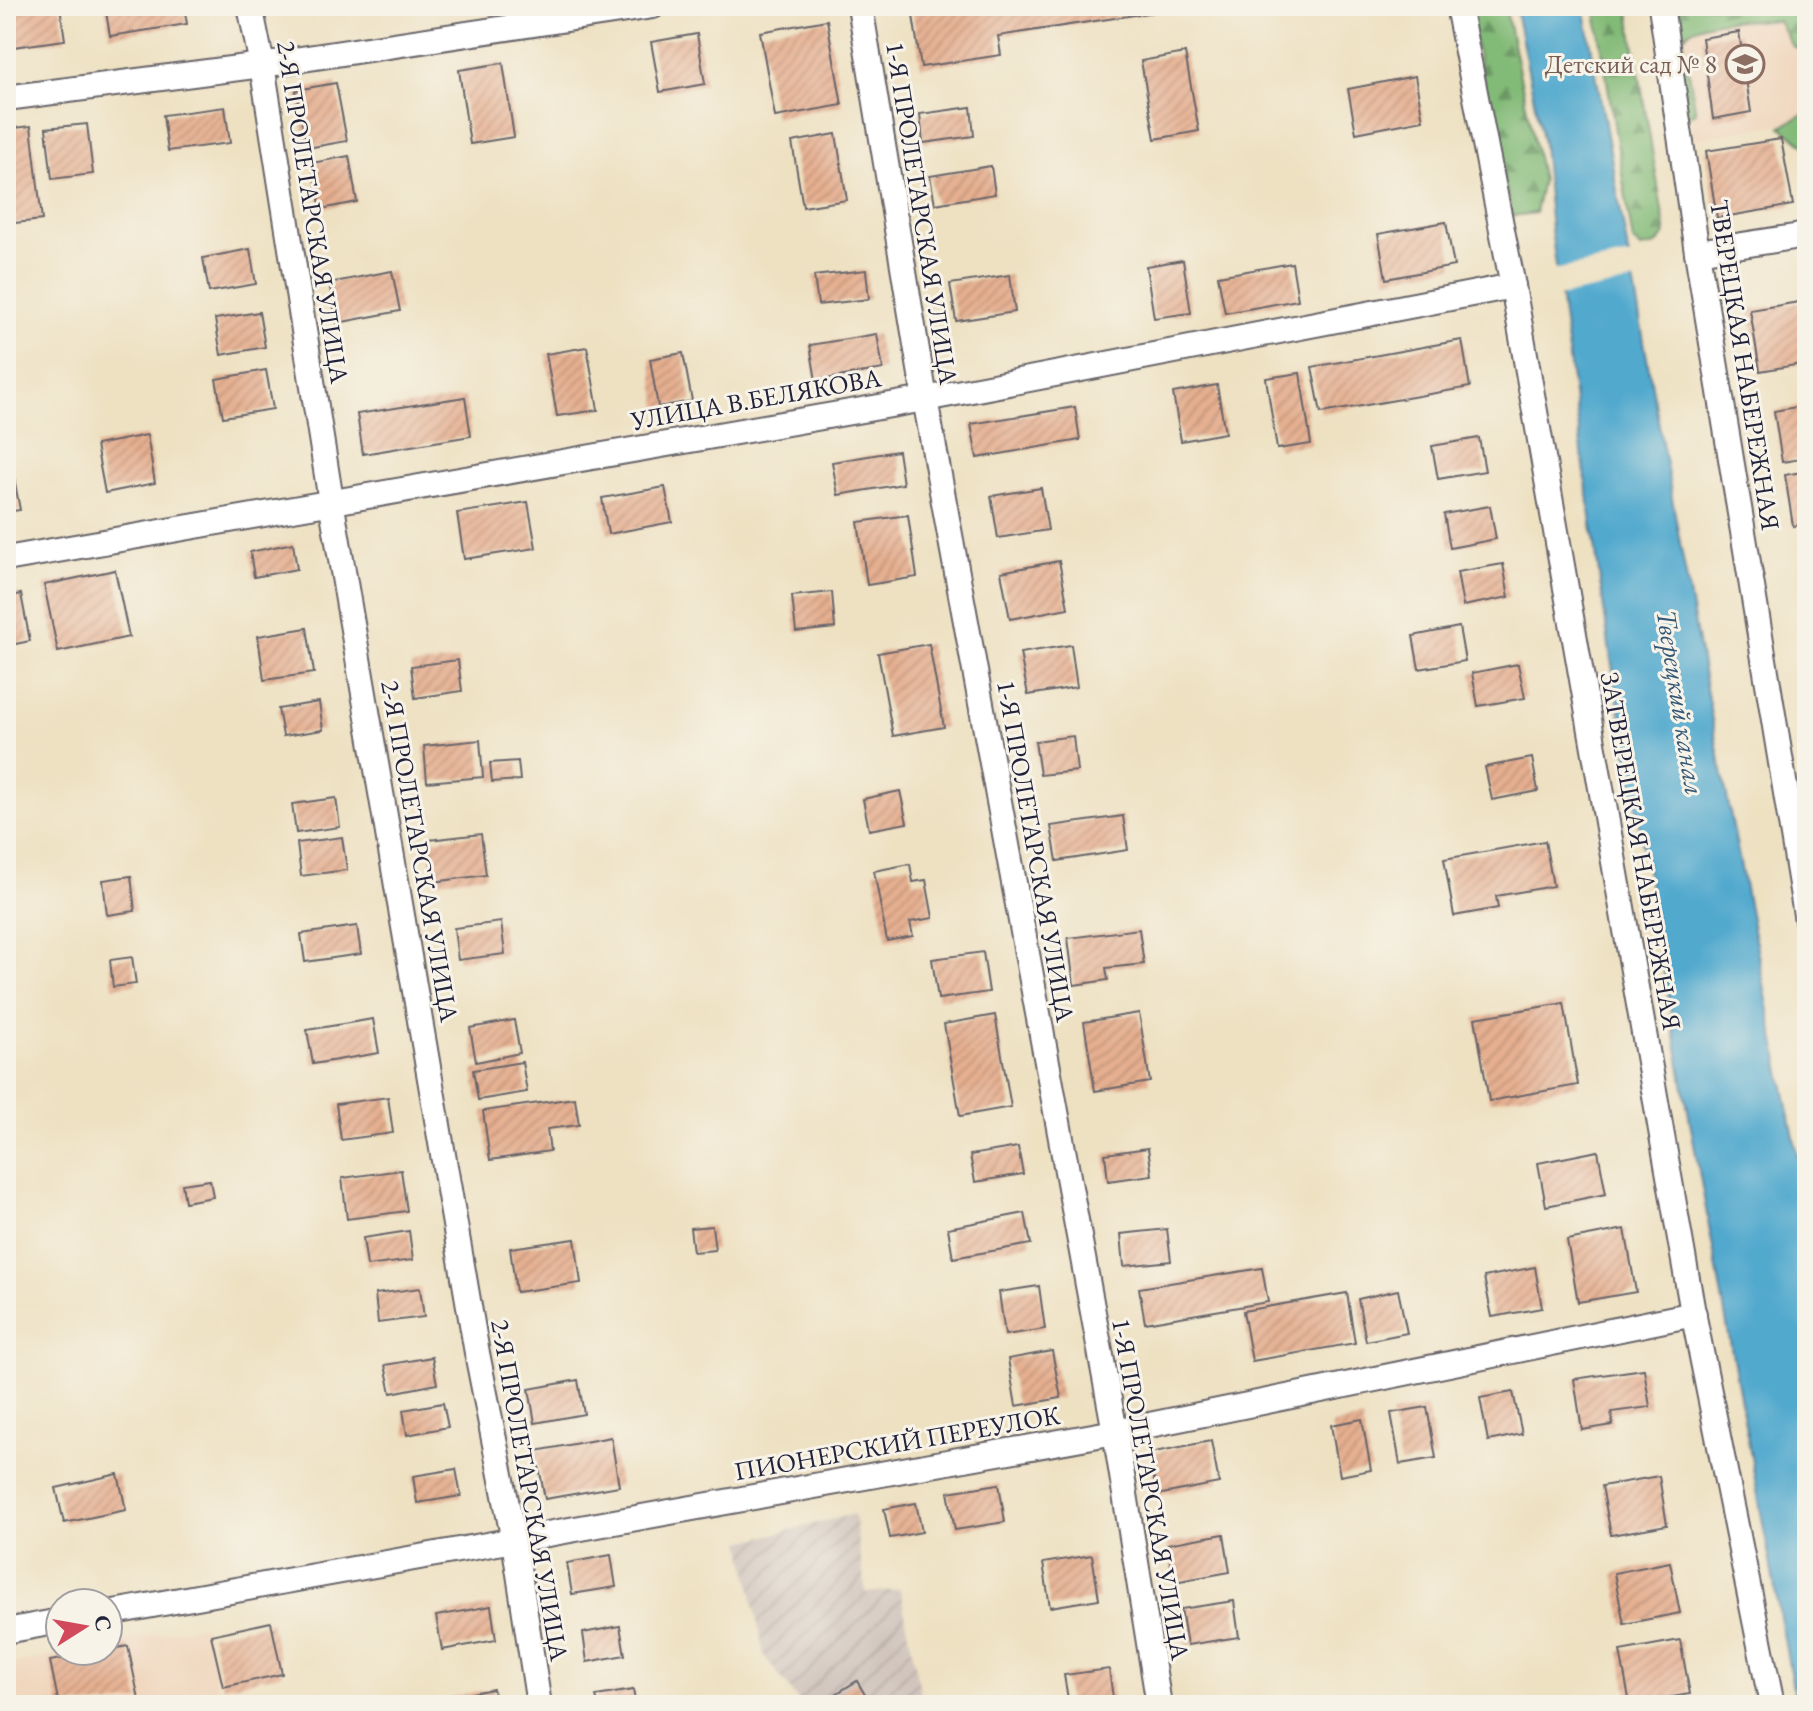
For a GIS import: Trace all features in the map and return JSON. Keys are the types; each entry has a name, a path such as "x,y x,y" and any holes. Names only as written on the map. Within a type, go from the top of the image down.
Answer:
{"street":[{"name":"2-Я ПРОЛЕТАРСКАЯ УЛИЦА","path":"250,6 331,501 477,1353 514,1541 539,1705"},
{"path":"6,98 262,65 653,6"},
{"name":"1-Я ПРОЛЕТАРСКАЯ УЛИЦА","path":"860,6 925,399 1115,1432 1159,1705"},
{"name":"ЗАТВЕРЕЦКАЯ НАБЕРЕЖНАЯ","path":"1458,6 1513,286 1694,1314 1772,1705"},
{"name":"ТВЕРЕЦКАЯ НАБЕРЕЖНАЯ","path":"1661,6 1697,252 1807,921"},
{"path":"1697,252 1807,235"},
{"name":"УЛИЦА В.БЕЛЯКОВА","path":"6,559 925,399 1513,286"},
{"name":"ПИОНЕРСКИЙ ПЕРЕУЛОК","path":"124,1610 1115,1432 1694,1314"},
{"path":"6,1631 44,1624"}],"shaded area":[{"name":"Детский сад № 8","path":"1700,6 1807,6 1807,119 1695,139 1675,9"},
{"path":"854,1514 866,1593 900,1589 923,1705 802,1705 764,1656 742,1542"},
{"path":"204,1625 222,1705 6,1705 6,1665 44,1657 44,1667 124,1667 124,1641"},
{"path":"323,1689 326,1705 241,1705"}],"green space":[{"path":"1467,6 1505,6 1542,180 1535,213 1512,216"},
{"path":"1595,6 1628,6 1666,234 1656,245 1641,248 1633,242"},
{"path":"1662,6 1807,6 1807,52 1792,46 1778,21 1714,22 1691,30 1683,37 1696,113 1686,117"},
{"path":"1807,112 1807,147 1781,127"}],"water":[{"name":"Тверецкий канал","path":"1515,6 1584,6 1710,710 1807,1204 1807,1705 1796,1705 1683,1083 1610,653 1551,230 1543,144"}],"pier":[{"path":"1632,255 1637,281 1557,297 1553,270"}],"building":[{"path":"60,6 65,40 6,48 6,10"},
{"path":"105,6 184,6 187,24 110,36"},
{"path":"281,6 312,6 312,7 283,13"},
{"path":"933,6 1180,8 998,36 1001,55 921,67 912,9"},
{"path":"827,20 842,105 775,117 760,32"},
{"path":"1739,32 1751,112 1713,119 1702,38"},
{"path":"697,34 705,84 660,92 651,42"},
{"path":"1185,53 1199,131 1155,139 1141,61"},
{"path":"503,63 514,137 470,144 459,70"},
{"path":"1415,76 1423,120 1356,133 1348,89"},
{"path":"336,83 347,141 307,148 296,90"},
{"path":"225,107 230,143 168,151 163,115"},
{"path":"971,107 974,136 923,143 920,114"},
{"path":"87,124 93,174 52,179 46,128"},
{"path":"31,126 42,220 6,224 6,129"},
{"path":"836,134 847,200 803,207 792,142"},
{"path":"1781,139 1793,205 1717,218 1706,151"},
{"path":"349,156 357,202 321,209 312,163"},
{"path":"991,166 995,194 935,204 930,176"},
{"path":"1446,222 1454,266 1386,279 1378,234"},
{"path":"250,249 256,284 209,292 203,258"},
{"path":"1183,260 1191,313 1154,318 1146,266"},
{"path":"1292,263 1298,300 1225,313 1218,276"},
{"path":"866,270 869,299 818,305 814,276"},
{"path":"392,271 400,311 337,323 329,283"},
{"path":"1010,275 1015,312 956,321 950,284"},
{"path":"1799,302 1807,363 1760,371 1750,310"},
{"path":"259,312 265,347 221,355 215,319"},
{"path":"877,334 883,369 816,381 810,345"},
{"path":"1462,340 1470,387 1321,413 1312,367"},
{"path":"587,347 598,410 557,416 546,354"},
{"path":"683,353 692,401 658,407 650,359"},
{"path":"266,370 273,409 223,417 216,379"},
{"path":"1300,373 1311,444 1277,449 1266,378"},
{"path":"1217,385 1225,433 1181,441 1173,393"},
{"path":"465,397 471,436 363,454 357,414"},
{"path":"1807,405 1807,458 1782,462 1774,411"},
{"path":"1075,407 1080,440 977,458 971,424"},
{"path":"147,435 155,483 105,493 96,445"},
{"path":"1479,438 1485,471 1438,479 1432,446"},
{"path":"6,451 9,451 20,510 6,512"},
{"path":"898,451 903,484 838,495 832,462"},
{"path":"1807,471 1807,524 1793,526 1785,475"},
{"path":"665,487 672,522 608,534 602,498"},
{"path":"1041,488 1048,530 998,538 991,496"},
{"path":"528,502 536,548 464,559 457,513"},
{"path":"1490,506 1496,539 1450,548 1444,514"},
{"path":"908,515 917,577 867,585 858,522"},
{"path":"293,543 297,569 254,577 250,552"},
{"path":"1059,561 1068,608 1010,619 1001,572"},
{"path":"1807,563 1807,599 1805,599 1800,564"},
{"path":"1503,564 1509,597 1463,606 1457,572"},
{"path":"115,570 129,637 58,652 44,585"},
{"path":"832,592 835,628 796,632 792,596"},
{"path":"21,594 30,641 6,646 6,597"},
{"path":"1459,627 1465,661 1419,669 1413,636"},
{"path":"307,628 314,673 264,680 258,636"},
{"path":"929,644 944,727 893,736 878,653"},
{"path":"1071,645 1077,687 1028,695 1020,653"},
{"path":"458,660 462,691 415,698 411,666"},
{"path":"1518,664 1525,698 1478,706 1472,673"},
{"path":"319,702 323,730 283,736 278,709"},
{"path":"1073,736 1077,771 1040,775 1035,741"},
{"path":"480,740 483,777 427,782 424,746"},
{"path":"1532,758 1538,791 1492,800 1485,767"},
{"path":"518,761 520,780 492,782 490,763"},
{"path":"900,791 907,823 869,830 863,799"},
{"path":"336,798 340,827 296,833 292,804"},
{"path":"1123,816 1128,850 1057,861 1051,826"},
{"path":"481,834 486,875 433,882 429,840"},
{"path":"342,837 347,870 301,876 297,843"},
{"path":"1545,841 1553,886 1496,896 1498,908 1454,916 1444,859"},
{"path":"910,864 913,882 926,880 933,918 910,922 913,936 887,941 874,871"},
{"path":"131,876 135,911 107,915 103,880"},
{"path":"501,922 505,954 458,960 454,928"},
{"path":"357,926 361,954 305,962 301,934"},
{"path":"1139,929 1144,964 1106,968 1108,980 1074,985 1068,938"},
{"path":"983,952 989,992 938,999 932,959"},
{"path":"132,957 136,984 113,987 110,960"},
{"path":"1564,1003 1578,1085 1489,1101 1475,1018"},
{"path":"1139,1013 1150,1082 1095,1091 1084,1022"},
{"path":"995,1015 1011,1107 960,1116 944,1024"},
{"path":"373,1019 379,1053 313,1064 307,1030"},
{"path":"514,1020 520,1053 476,1062 470,1028"},
{"path":"522,1062 527,1092 478,1100 473,1070"},
{"path":"388,1097 393,1133 341,1140 336,1104"},
{"path":"575,1098 579,1125 547,1129 550,1151 490,1160 483,1111"},
{"path":"1018,1147 1023,1174 975,1182 970,1155"},
{"path":"1148,1148 1152,1175 1108,1181 1105,1154"},
{"path":"1598,1151 1606,1194 1546,1206 1538,1163"},
{"path":"401,1170 407,1211 347,1219 342,1178"},
{"path":"210,1180 213,1197 185,1202 182,1184"},
{"path":"1025,1213 1031,1244 953,1258 948,1228"},
{"path":"712,1226 715,1250 693,1252 690,1228"},
{"path":"1167,1229 1171,1261 1124,1266 1121,1234"},
{"path":"1625,1229 1636,1292 1578,1302 1567,1240"},
{"path":"409,1231 413,1260 367,1266 363,1238"},
{"path":"575,1239 581,1283 516,1292 510,1248"},
{"path":"1535,1267 1542,1308 1492,1317 1484,1277"},
{"path":"1262,1268 1268,1302 1145,1323 1139,1288"},
{"path":"1039,1286 1045,1329 1005,1335 999,1292"},
{"path":"420,1288 424,1317 378,1323 375,1294"},
{"path":"1398,1290 1407,1333 1366,1341 1358,1299"},
{"path":"1347,1293 1355,1343 1252,1361 1243,1311"},
{"path":"1052,1351 1061,1398 1016,1406 1008,1359"},
{"path":"432,1357 437,1384 391,1393 385,1365"},
{"path":"1644,1369 1650,1407 1611,1412 1613,1425 1582,1430 1574,1379"},
{"path":"578,1380 584,1414 535,1423 529,1389"},
{"path":"1513,1392 1522,1434 1488,1441 1480,1398"},
{"path":"443,1403 448,1427 407,1435 403,1410"},
{"path":"1427,1407 1436,1458 1400,1464 1391,1413"},
{"path":"1362,1419 1371,1470 1340,1476 1331,1425"},
{"path":"611,1437 619,1486 545,1499 536,1451"},
{"path":"1211,1441 1219,1483 1157,1495 1149,1453"},
{"path":"456,1469 461,1496 417,1503 413,1476"},
{"path":"118,1474 126,1510 64,1523 56,1488"},
{"path":"1659,1476 1667,1525 1611,1535 1602,1486"},
{"path":"999,1484 1005,1522 955,1530 948,1492"},
{"path":"916,1503 922,1532 890,1538 884,1509"},
{"path":"1224,1534 1230,1572 1174,1582 1167,1544"},
{"path":"611,1555 616,1587 572,1594 567,1563"},
{"path":"1092,1555 1099,1599 1050,1607 1043,1563"},
{"path":"1670,1562 1680,1613 1624,1624 1614,1573"},
{"path":"1234,1601 1239,1637 1187,1645 1181,1609"},
{"path":"491,1606 496,1640 442,1650 436,1616"},
{"path":"271,1622 282,1674 223,1687 211,1635"},
{"path":"620,1626 625,1655 587,1662 583,1633"},
{"path":"1680,1640 1690,1694 1630,1704 1620,1651"},
{"path":"128,1646 139,1700 107,1705 59,1705 51,1667 124,1667 124,1647"},
{"path":"1109,1669 1114,1705 1069,1705 1064,1675"},
{"path":"857,1681 871,1705 829,1705 826,1700"},
{"path":"493,1689 495,1705 452,1705 451,1697"},
{"path":"633,1690 636,1705 598,1705 596,1696"}],"place":[{"name":"Детский сад № 8","path":"1745,64"}]}
